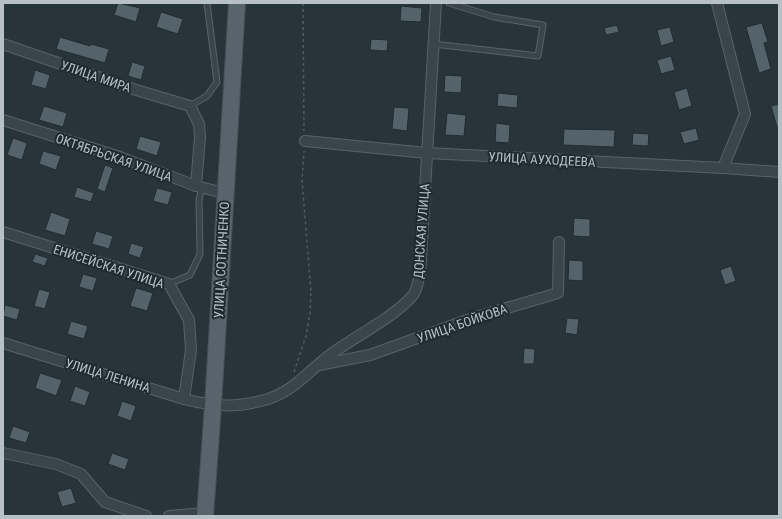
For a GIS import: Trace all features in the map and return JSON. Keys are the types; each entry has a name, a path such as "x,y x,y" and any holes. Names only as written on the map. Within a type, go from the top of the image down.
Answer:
{"main road":[{"name":"УЛИЦА СОТНИЧЕНКО","path":"205,514 213,406 224,194 237,3"}],"street":[{"name":"ДОНСКАЯ УЛИЦА","path":"213,406 241,406 269,399 288,391 332,353 400,307 414,294 420,275 436,3"},
{"path":"717,3 745,114 723,168"},
{"name":"УЛИЦА МИРА","path":"3,44 133,89 190,106"},
{"path":"190,106 199,124 199,187"},
{"name":"ОКТЯБРЬСКАЯ УЛИЦА","path":"3,120 120,157 199,187 224,194"},
{"name":"УЛИЦА АУХОДЕЕВА","path":"305,141 427,153 779,172"},
{"name":"ЕНИСЕЙСКАЯ УЛИЦА","path":"3,232 169,284 189,320 191,350 184,399"},
{"name":"УЛИЦА БОЙКОВА","path":"317,366 370,355 473,318 558,293 559,242"},
{"name":"УЛИЦА ЛЕНИНА","path":"3,343 184,399 213,406"},
{"path":"3,453 56,464 81,474 105,502 146,516"},
{"path":"169,516 205,514"}],"lane":[{"path":"190,106 207,96 217,82 208,3"},
{"path":"433,44 538,56 543,25 494,17 449,3"},
{"path":"169,284 190,274 200,254 199,187"}],"path":[{"path":"288,391 306,336 310,313 311,292 302,180 305,141 303,3"}],"building":[{"path":"118,3 140,8 136,22 114,15"},
{"path":"401,6 422,8 421,22 400,21"},
{"path":"161,12 183,19 178,34 156,27"},
{"path":"762,23 768,42 764,43 771,69 759,73 746,27"},
{"path":"617,25 619,32 606,35 604,28"},
{"path":"670,27 674,42 661,46 657,30"},
{"path":"60,37 90,46 91,44 109,49 105,63 56,49"},
{"path":"371,39 388,40 387,51 370,50"},
{"path":"671,56 675,70 661,74 657,60"},
{"path":"132,62 145,66 141,80 128,76"},
{"path":"35,70 50,75 46,89 31,85"},
{"path":"445,75 462,76 461,93 444,92"},
{"path":"687,88 692,106 679,110 674,92"},
{"path":"498,93 518,95 517,108 497,106"},
{"path":"779,104 779,127 777,127 771,106"},
{"path":"44,106 67,113 63,127 39,120"},
{"path":"394,107 409,108 407,131 392,129"},
{"path":"447,113 466,115 464,136 445,135"},
{"path":"496,123 510,125 509,143 495,142"},
{"path":"696,128 699,140 684,144 680,132"},
{"path":"564,129 615,130 614,147 563,145"},
{"path":"633,133 649,134 648,146 632,145"},
{"path":"140,136 161,142 157,156 136,149"},
{"path":"13,138 27,143 22,160 7,155"},
{"path":"43,151 61,156 56,170 39,164"},
{"path":"105,165 113,168 105,192 97,189"},
{"path":"77,187 94,193 91,202 74,197"},
{"path":"157,188 172,192 168,205 153,201"},
{"path":"51,212 70,219 65,236 45,230"},
{"path":"574,218 590,219 590,237 573,236"},
{"path":"96,231 113,236 109,249 92,244"},
{"path":"131,243 144,247 140,258 128,254"},
{"path":"35,254 48,258 45,266 32,262"},
{"path":"569,260 583,261 583,281 568,280"},
{"path":"731,266 736,281 725,285 720,270"},
{"path":"83,274 97,278 93,291 79,287"},
{"path":"136,288 153,293 147,311 130,306"},
{"path":"39,289 50,292 45,309 34,306"},
{"path":"5,305 20,309 17,320 3,316"},
{"path":"567,318 579,319 577,335 565,333"},
{"path":"71,321 88,326 84,339 67,334"},
{"path":"524,348 535,349 534,364 523,364"},
{"path":"40,373 62,380 56,396 35,388"},
{"path":"75,386 90,392 85,406 70,401"},
{"path":"122,401 136,406 131,421 117,416"},
{"path":"13,426 30,432 26,443 9,438"},
{"path":"112,453 129,459 125,470 108,464"},
{"path":"71,488 76,503 62,507 57,492"}]}
